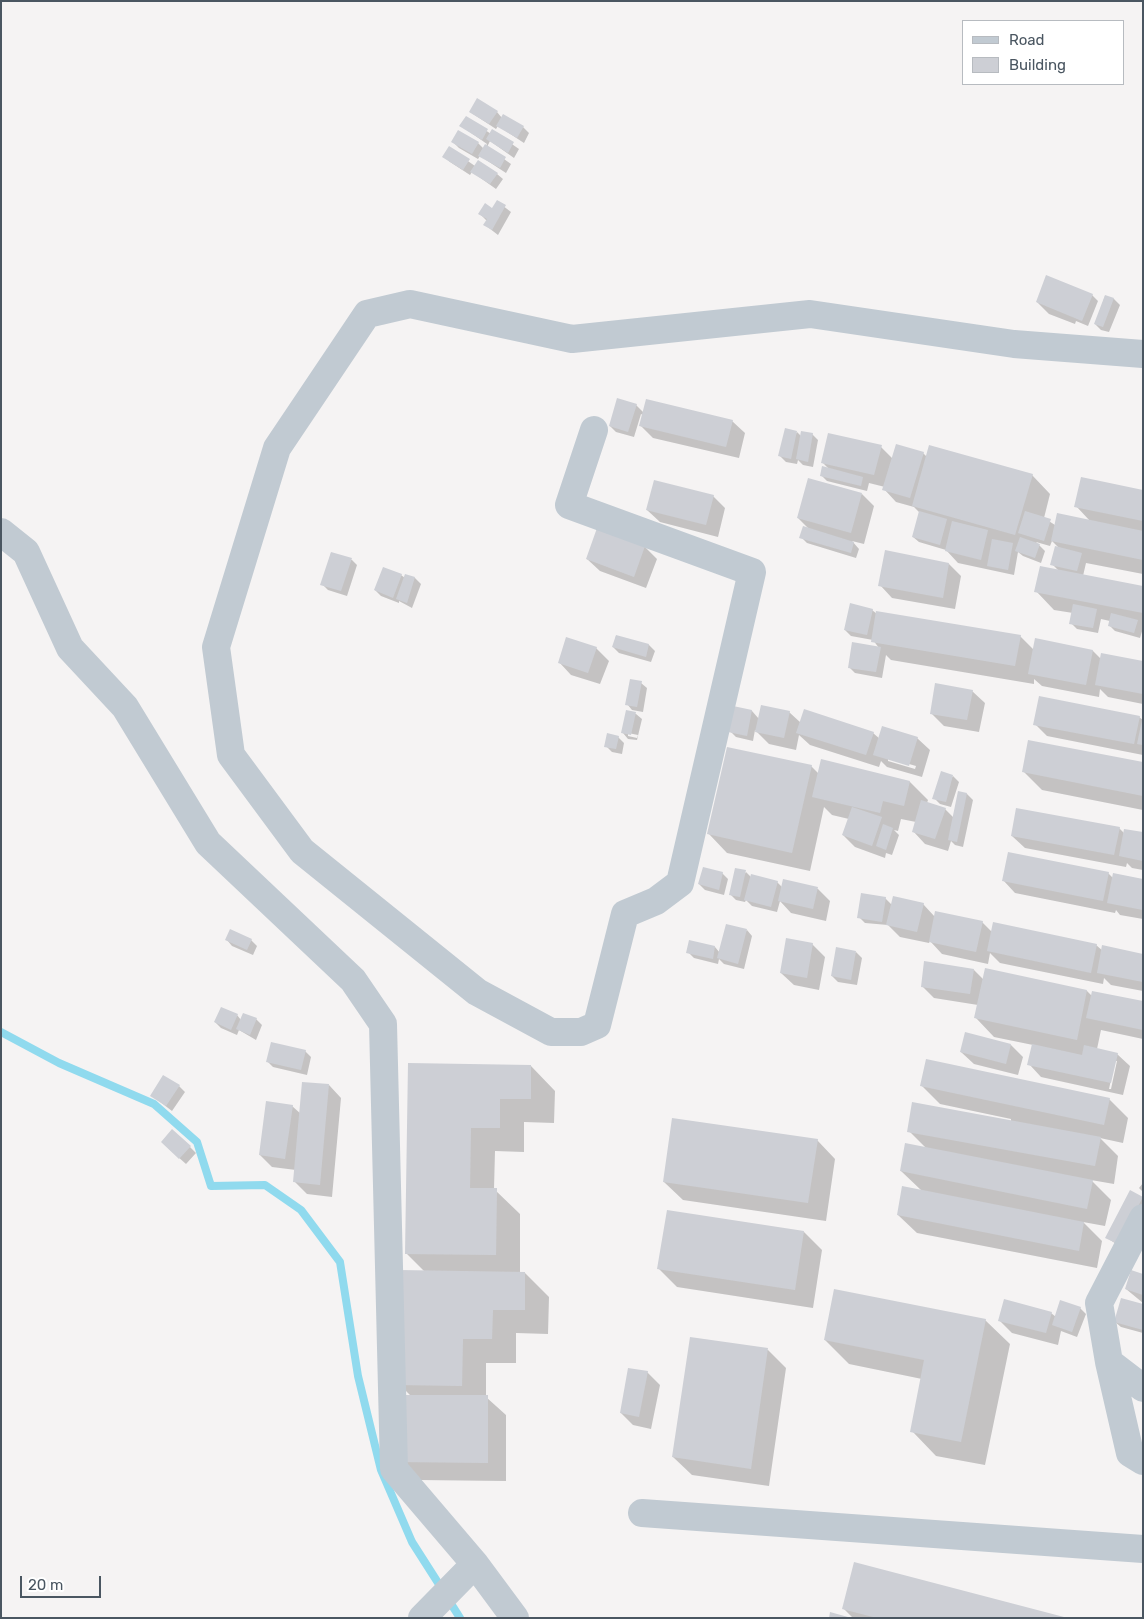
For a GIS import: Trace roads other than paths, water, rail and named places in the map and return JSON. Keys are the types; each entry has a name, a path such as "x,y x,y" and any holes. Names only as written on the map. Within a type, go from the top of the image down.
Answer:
{"street":[{"path":"594,430 570,505 752,572 680,883 656,901 624,914 597,1025 581,1032 551,1032 477,992 302,851 231,755 216,647 274,457 278,448 368,314 410,304 572,340 810,314 1014,344 1143,354"},
{"path":"1,532 26,552 70,648 125,707 208,842 353,980 383,1024 394,1469 475,1564 515,1618"},
{"path":"1143,1218 1099,1303 1109,1362 1130,1453 1143,1461"},
{"path":"1109,1362 1143,1388"},
{"path":"642,1513 1143,1549"},
{"path":"422,1617 475,1564"}],"waterway":[{"path":"1,1032 59,1063 154,1104 197,1142 211,1186 265,1185 301,1210 340,1262 358,1376 381,1470 412,1542 442,1589"},
{"path":"448,1599 460,1618"}]}
